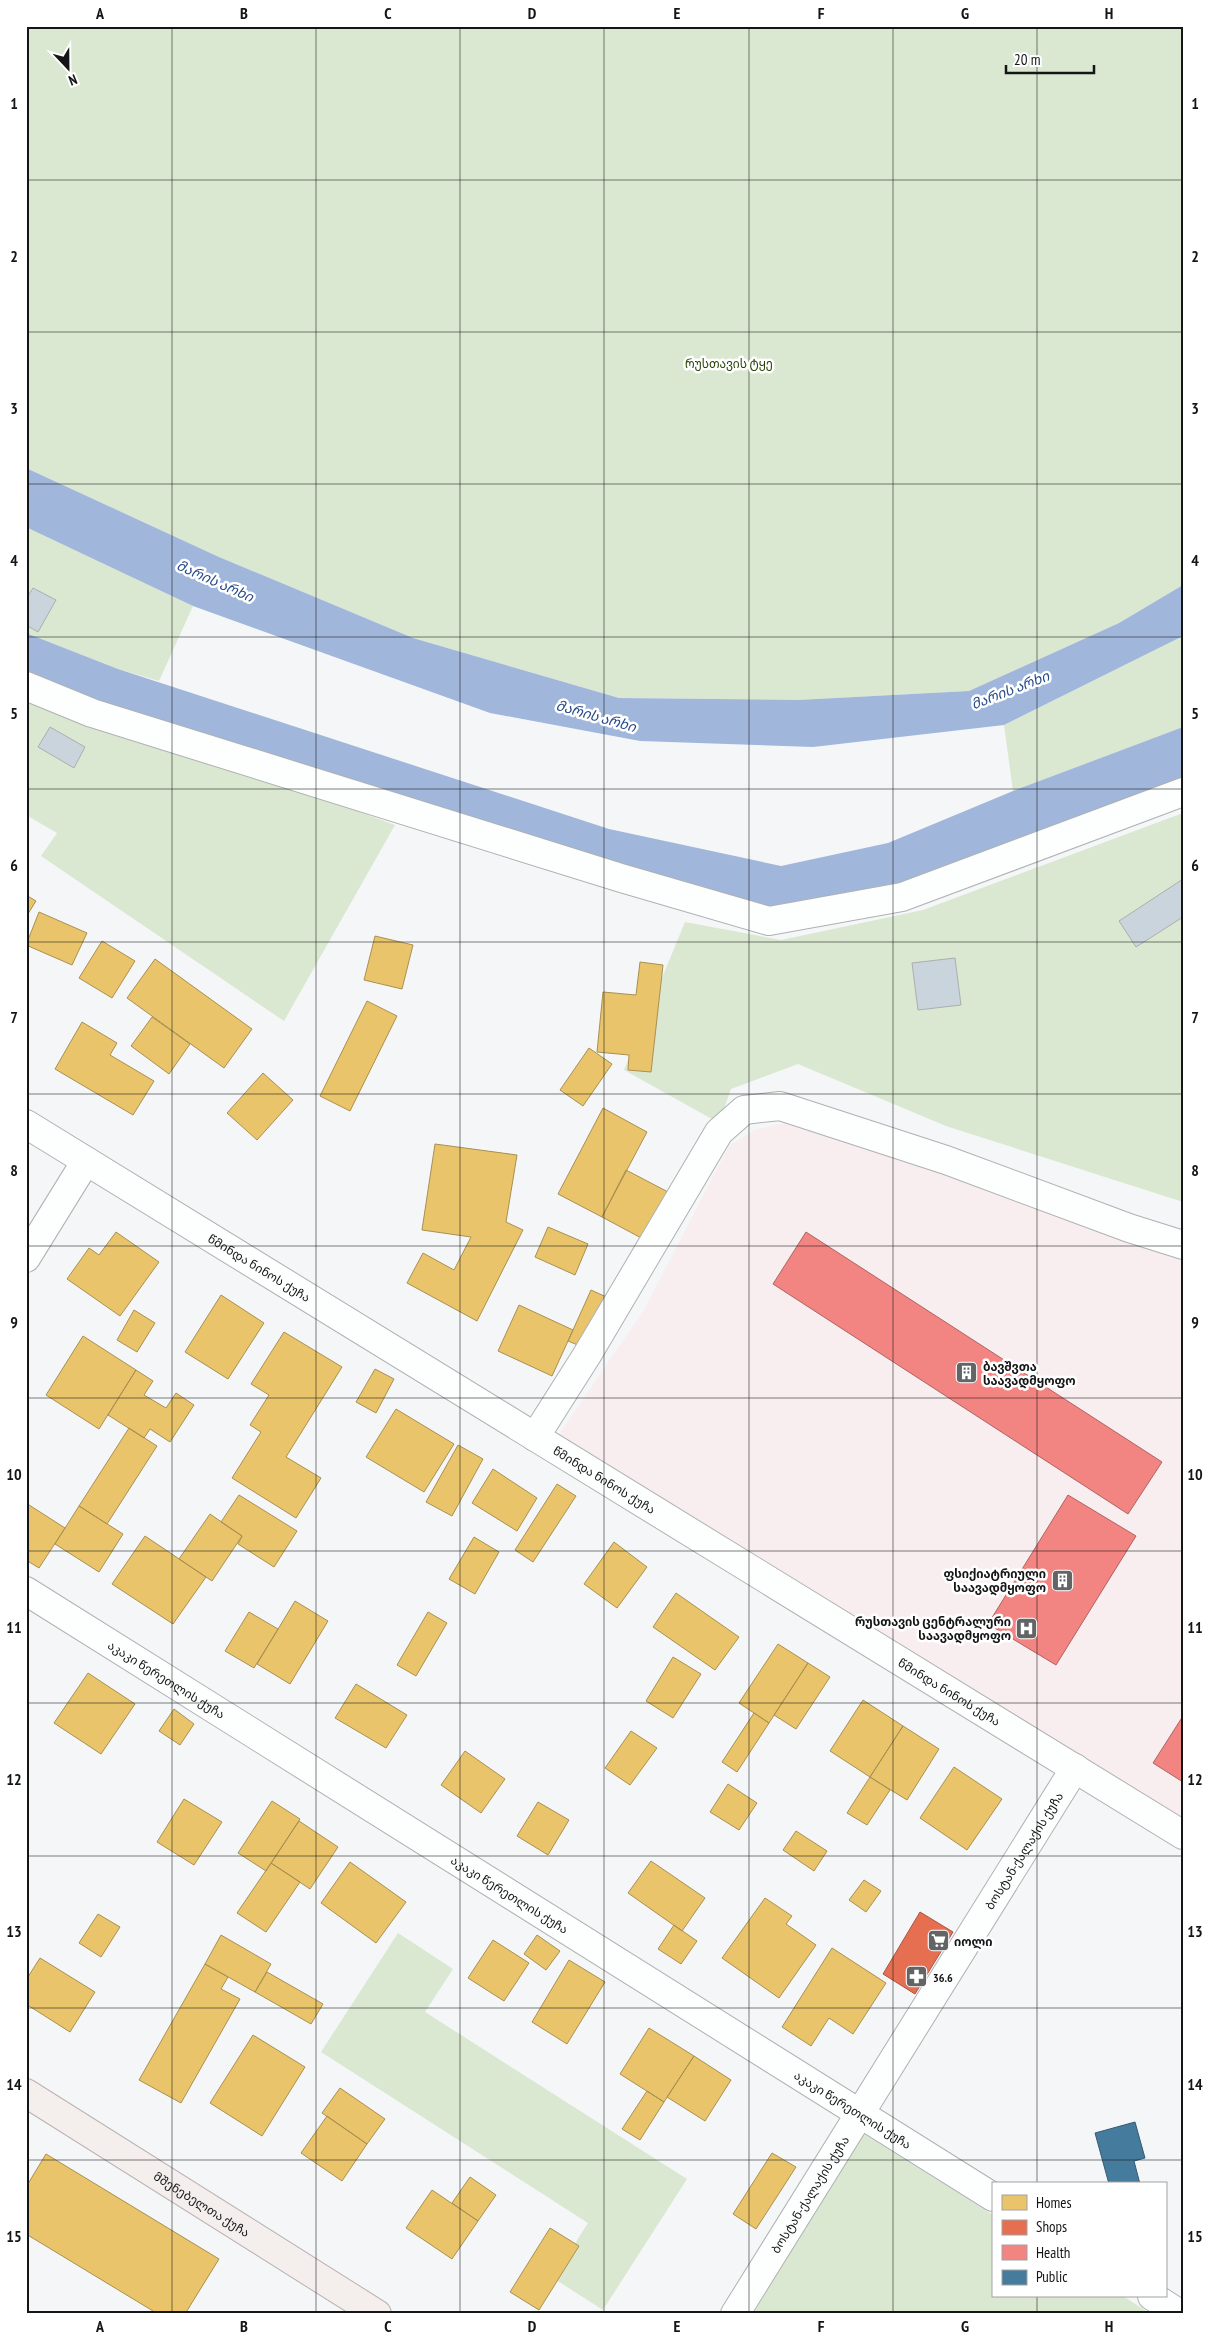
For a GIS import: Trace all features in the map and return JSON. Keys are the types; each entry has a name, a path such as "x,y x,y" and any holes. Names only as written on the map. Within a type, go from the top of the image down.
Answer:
{"main road":[{"name":"მშენებელთა ქუჩა","path":"26,2093 377,2314"}],"street":[{"path":"26,686 92,714 621,878 769,921 902,897 1183,792"},
{"path":"535,1437 587,1355 719,1132 744,1110 780,1106 946,1160 1129,1228 1183,1245"},
{"name":"წმინდა ნინოს ქუჩა","path":"26,1124 1183,1835"},
{"path":"26,1258 86,1161"},
{"name":"აკაკი წერეთლის ქუჩა","path":"26,1591 992,2196"},
{"name":"ბოსტან-ქალაქის ქუჩა","path":"735,2314 1075,1768"},
{"path":"1155,2298 1180,2314"}],"shaded area":[{"name":"რუსთავის ცენტრალური საავადმყოფო","path":"788,1122 1076,1215 1183,1254 1183,1821 558,1436 644,1310 729,1146 755,1130"}],"green space":[{"name":"რუსთავის ტყე","path":"26,26 1183,26 1183,585 1119,623 969,691 798,700 619,698 413,638 219,557 26,468"},
{"path":"26,526 193,606 159,681 118,669 26,633"},
{"path":"1183,636 1183,727 1013,791 1004,725"},
{"path":"26,689 395,825 284,1021 41,856 57,833 26,815"},
{"path":"1183,813 1183,1202 946,1126 798,1064 731,1089 719,1123 624,1070 685,922 781,940 923,910"},
{"path":"398,1933 453,1969 425,2012 687,2179 603,2310 553,2278 588,2223 321,2052"},
{"path":"862,2133 992,2214 992,2298 1126,2298 1151,2314 746,2314"}],"water":[{"name":"მარის არხი","path":"26,468 219,557 413,638 619,698 798,700 969,691 1119,623 1183,585 1183,636 1004,725 813,747 640,741 490,713 193,606 26,527"},
{"path":"26,633 118,669 609,829 781,866 888,843 1013,791 1183,727 1183,778 1102,810 907,881 773,907 596,863 319,769 204,737 82,698 26,674"}],"building: Homes":[{"path":"26,895 36,901 26,917"},
{"path":"39,912 87,933 72,965 26,945"},
{"path":"375,936 413,945 402,989 364,980"},
{"path":"102,941 135,961 112,998 79,978"},
{"path":"155,959 252,1029 224,1068 127,998"},
{"path":"640,962 663,965 651,1072 628,1070 629,1055 597,1052 603,992 636,995"},
{"path":"367,1001 397,1016 350,1111 320,1096"},
{"path":"152,1017 190,1044 169,1074 131,1046"},
{"path":"82,1022 117,1043 110,1055 154,1081 133,1115 55,1069"},
{"path":"589,1048 612,1064 583,1106 560,1090"},
{"path":"263,1073 293,1100 257,1140 227,1113"},
{"path":"603,1108 647,1132 602,1217 558,1194"},
{"path":"435,1144 517,1155 506,1222 523,1230 477,1321 407,1283 423,1253 454,1270 471,1237 422,1230"},
{"path":"626,1170 670,1193 645,1240 602,1217"},
{"path":"548,1227 588,1244 575,1275 535,1257"},
{"path":"116,1232 159,1262 120,1316 67,1279 89,1248 99,1255"},
{"path":"591,1290 613,1300 585,1348 568,1341"},
{"path":"221,1295 264,1323 228,1379 185,1352"},
{"path":"519,1305 573,1330 552,1376 498,1351"},
{"path":"134,1310 155,1323 137,1352 117,1340"},
{"path":"284,1332 342,1367 286,1457 321,1478 296,1518 232,1478 261,1432 250,1425 269,1395 251,1384"},
{"path":"83,1336 136,1370 99,1429 46,1395"},
{"path":"375,1369 394,1379 376,1413 356,1402"},
{"path":"136,1370 153,1381 144,1395 166,1408 176,1393 194,1405 170,1442 150,1429 144,1438 108,1415"},
{"path":"396,1409 454,1444 424,1492 366,1457"},
{"path":"129,1428 157,1446 107,1524 79,1506"},
{"path":"458,1445 483,1459 452,1516 426,1502"},
{"path":"493,1469 537,1498 517,1531 472,1503"},
{"path":"557,1484 576,1496 533,1562 515,1550"},
{"path":"239,1495 297,1531 274,1567 238,1544 242,1536 221,1522"},
{"path":"26,1503 65,1528 39,1568 26,1560"},
{"path":"79,1506 123,1534 99,1572 55,1544"},
{"path":"210,1514 242,1536 212,1581 179,1559"},
{"path":"145,1536 206,1577 173,1624 112,1584"},
{"path":"474,1537 499,1552 475,1594 449,1579"},
{"path":"614,1542 647,1567 617,1608 584,1584"},
{"path":"676,1593 739,1637 715,1670 653,1627"},
{"path":"295,1601 328,1621 290,1684 257,1664"},
{"path":"249,1612 278,1629 254,1668 225,1651"},
{"path":"428,1612 447,1623 416,1676 397,1665"},
{"path":"778,1644 808,1663 769,1723 739,1703"},
{"path":"673,1657 701,1674 673,1718 646,1701"},
{"path":"808,1663 830,1677 796,1729 774,1715"},
{"path":"88,1673 135,1704 101,1754 54,1723"},
{"path":"356,1684 407,1715 386,1748 335,1718"},
{"path":"863,1700 903,1726 870,1777 830,1751"},
{"path":"174,1709 194,1724 180,1745 159,1731"},
{"path":"754,1713 769,1723 737,1772 722,1762"},
{"path":"903,1726 939,1749 907,1800 870,1777"},
{"path":"631,1731 657,1748 630,1785 605,1768"},
{"path":"465,1751 505,1779 481,1813 441,1785"},
{"path":"954,1767 1002,1799 967,1850 920,1818"},
{"path":"870,1777 890,1790 867,1825 847,1813"},
{"path":"728,1784 757,1803 739,1830 710,1812"},
{"path":"184,1799 222,1822 194,1865 157,1842"},
{"path":"272,1801 300,1819 266,1871 238,1853"},
{"path":"538,1802 569,1820 548,1855 517,1836"},
{"path":"299,1821 338,1847 310,1889 271,1863"},
{"path":"796,1831 827,1851 814,1871 783,1850"},
{"path":"651,1861 705,1898 682,1931 628,1893"},
{"path":"350,1862 406,1902 376,1943 321,1903"},
{"path":"271,1863 300,1882 266,1932 237,1913"},
{"path":"864,1880 881,1891 866,1912 849,1900"},
{"path":"765,1898 792,1916 786,1924 816,1945 779,1998 722,1958"},
{"path":"98,1914 120,1927 101,1957 79,1943"},
{"path":"674,1925 697,1941 681,1964 658,1949"},
{"path":"221,1935 271,1964 255,1992 205,1964"},
{"path":"537,1935 560,1951 546,1970 524,1954"},
{"path":"493,1940 529,1963 504,2001 468,1978"},
{"path":"832,1948 886,1983 853,2034 829,2018 811,2046 782,2027"},
{"path":"40,1958 95,1992 70,2032 26,2004 26,1980"},
{"path":"569,1960 605,1982 567,2044 532,2022"},
{"path":"205,1964 228,1977 221,1989 240,1999 181,2103 139,2080"},
{"path":"267,1972 323,2004 311,2024 255,1992"},
{"path":"649,2028 694,2056 664,2102 620,2074"},
{"path":"253,2035 305,2067 262,2136 210,2103"},
{"path":"694,2056 731,2080 705,2121 667,2097"},
{"path":"340,2088 385,2119 367,2144 322,2113"},
{"path":"647,2091 664,2102 640,2140 622,2129"},
{"path":"327,2116 367,2144 342,2181 301,2153"},
{"path":"772,2153 796,2167 756,2229 733,2214"},
{"path":"46,2154 219,2259 185,2314 151,2314 153,2311 26,2234 26,2187"},
{"path":"470,2177 496,2195 478,2221 452,2203"},
{"path":"432,2190 478,2221 452,2259 406,2228"},
{"path":"550,2228 579,2246 539,2310 510,2292"}],"building: Shops":[{"path":"920,1912 953,1932 915,1994 883,1974"}],"building: Health":[{"name":"ბავშვთა საავადმყოფო","path":"806,1232 1162,1462 1128,1514 773,1284"},
{"name":"ფსიქიატრიული საავადმყოფო","path":"1068,1495 1136,1536 1056,1665 988,1624"},
{"path":"1183,1716 1183,1782 1153,1763"}],"building: Public":[{"path":"1135,2122 1145,2158 1134,2161 1139,2182 1108,2182 1095,2133"}],"building: Other":[{"path":"33,588 56,600 38,632 26,625 26,599"},
{"path":"50,727 85,747 74,768 38,747"},
{"path":"1183,879 1183,917 1136,947 1119,921"},
{"path":"955,958 961,1005 918,1010 912,963"}],"place":[{"name":"ბავშვთა საავადმყოფო","path":"967,1373"},
{"name":"ფსიქიატრიული საავადმყოფო","path":"1062,1580"},
{"name":"რუსთავის ცენტრალური საავადმყოფო","path":"1027,1628"},
{"name":"იოლი","path":"938,1941"},
{"name":"36.6","path":"917,1977"}]}
